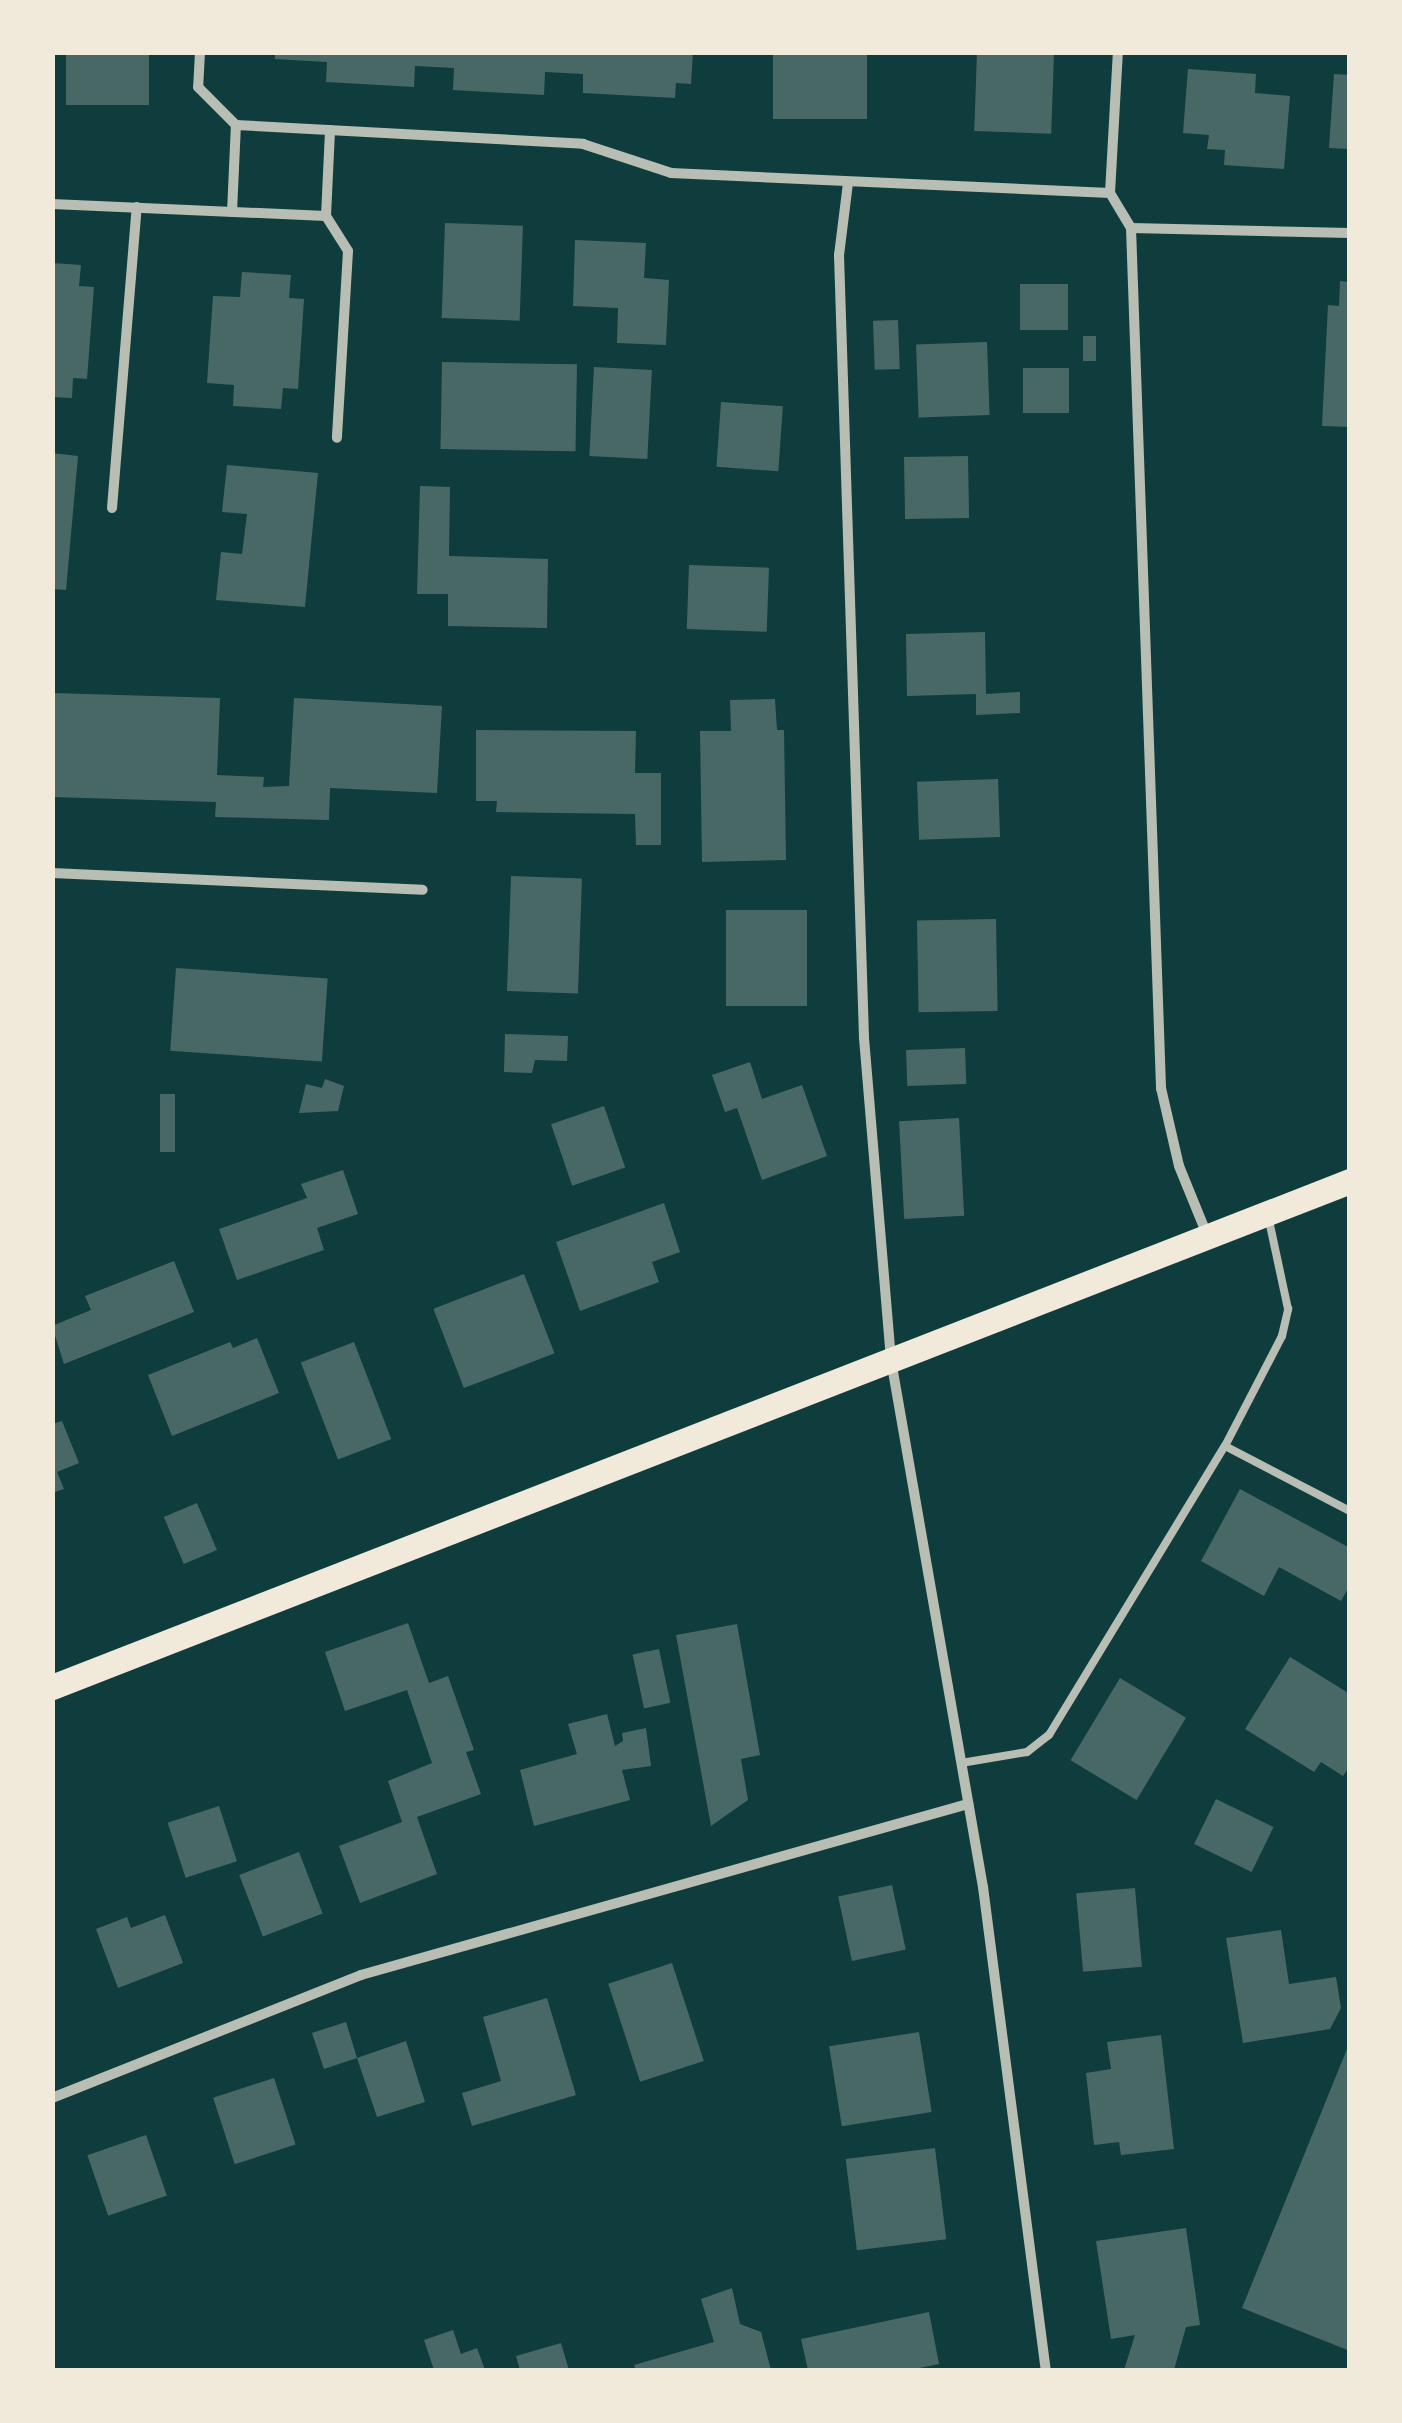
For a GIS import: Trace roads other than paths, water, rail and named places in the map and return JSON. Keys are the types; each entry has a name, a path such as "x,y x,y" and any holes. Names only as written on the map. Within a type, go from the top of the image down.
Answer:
{"main road":[{"path":"52,1687 1350,1181"}],"street":[{"path":"200,52 198,87 236,125 583,144 671,173 1110,193"},
{"path":"1118,52 1110,193 1130,228 1162,1088 1180,1166 1208,1238"},
{"path":"232,212 236,125"},
{"path":"330,130 326,216 348,251 337,438"},
{"path":"848,183 839,255 864,1018 891,1360 968,1804 1046,2370"},
{"path":"52,204 326,216"},
{"path":"112,508 137,207"},
{"path":"1130,228 1350,233"},
{"path":"52,872 423,890"},
{"path":"52,2098 361,1975 968,1804"}],"lane":[{"path":"961,1763 1028,1752 1049,1735 1225,1446 1282,1336 1288,1309 1267,1214"},
{"path":"1225,1446 1350,1511"}]}
